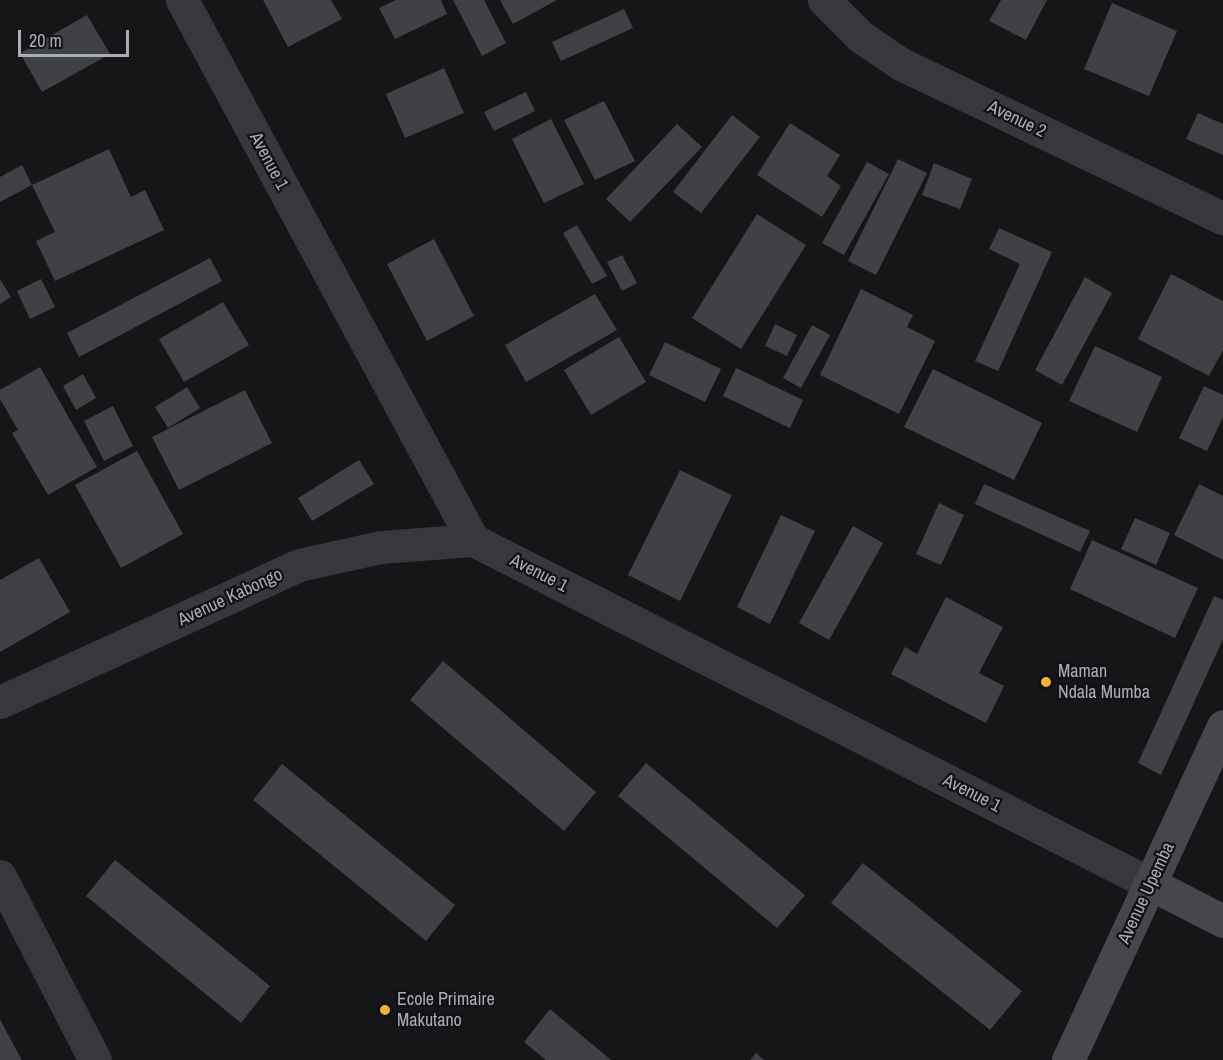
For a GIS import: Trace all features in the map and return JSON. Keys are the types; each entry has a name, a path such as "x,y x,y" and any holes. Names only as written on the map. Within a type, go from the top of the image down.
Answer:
{"street":[{"name":"Avenue 1","path":"182,0 473,540 1151,884"},
{"name":"Avenue 2","path":"824,0 861,37 901,64 1223,218"},
{"name":"Avenue Kabongo","path":"0,702 299,566 381,547 473,540"},
{"name":"Avenue Upemba","path":"1068,1060 1223,726"},
{"path":"0,876 95,1060"},
{"path":"1151,884 1223,921"}],"building":[{"path":"263,0 331,0 342,19 288,47"},
{"path":"396,0 441,0 447,14 395,39 379,8"},
{"path":"453,0 484,0 506,43 482,56"},
{"path":"500,0 557,0 513,24"},
{"path":"1001,0 1047,0 1026,40 989,21"},
{"path":"1112,3 1177,31 1149,96 1084,69"},
{"path":"624,9 633,28 561,61 552,42"},
{"path":"87,15 110,54 42,92 20,53"},
{"path":"444,68 464,113 405,138 386,94"},
{"path":"526,92 535,111 494,131 484,112"},
{"path":"604,101 635,161 595,180 564,120"},
{"path":"1198,113 1223,124 1223,155 1186,139"},
{"path":"732,115 760,137 701,213 673,192"},
{"path":"551,119 584,184 544,203 512,139"},
{"path":"790,123 840,155 827,176 841,186 822,217 757,175"},
{"path":"677,124 702,147 630,222 606,199"},
{"path":"109,149 131,197 145,190 164,230 55,281 36,241 55,232 32,185"},
{"path":"898,159 927,173 876,275 848,261"},
{"path":"867,162 889,174 844,255 822,243"},
{"path":"934,163 972,179 960,209 922,195"},
{"path":"22,165 32,185 0,202 0,177"},
{"path":"757,214 806,245 741,349 692,318"},
{"path":"577,225 607,276 592,284 563,233"},
{"path":"999,228 1052,252 998,371 975,361 1020,264 989,249"},
{"path":"434,239 474,316 427,341 387,264"},
{"path":"622,255 637,283 622,291 607,262"},
{"path":"210,258 222,281 79,357 67,333"},
{"path":"1171,274 1223,301 1223,350 1209,376 1138,339"},
{"path":"1085,277 1112,293 1062,385 1035,370"},
{"path":"0,279 11,297 0,304"},
{"path":"41,279 55,307 30,319 17,291"},
{"path":"861,289 913,315 907,327 935,341 899,414 820,375"},
{"path":"595,294 617,330 526,382 505,345"},
{"path":"223,302 249,345 184,382 159,339"},
{"path":"775,324 797,335 787,356 765,346"},
{"path":"812,325 830,335 801,388 783,378"},
{"path":"619,337 646,382 591,415 564,370"},
{"path":"665,342 721,369 705,402 649,375"},
{"path":"1095,346 1162,377 1137,432 1069,401"},
{"path":"40,367 97,467 48,495 12,433 18,430 0,399 0,390"},
{"path":"736,368 803,400 790,428 723,396"},
{"path":"933,369 1042,423 1014,480 904,427"},
{"path":"83,374 96,398 76,410 63,386"},
{"path":"1204,386 1223,395 1223,417 1207,451 1179,438"},
{"path":"187,387 200,408 168,428 155,407"},
{"path":"245,390 272,443 179,490 152,437"},
{"path":"113,406 133,446 104,461 84,421"},
{"path":"137,451 183,534 121,568 75,485"},
{"path":"359,460 374,484 312,521 298,498"},
{"path":"680,470 732,495 680,601 628,575"},
{"path":"984,484 1090,531 1080,552 975,504"},
{"path":"1199,484 1223,496 1223,560 1174,535"},
{"path":"939,503 964,515 941,565 916,554"},
{"path":"781,515 815,531 770,624 737,607"},
{"path":"1135,518 1170,533 1156,565 1121,549"},
{"path":"853,526 883,543 829,640 799,623"},
{"path":"1092,540 1198,588 1175,638 1070,589"},
{"path":"39,558 70,612 0,652 0,580"},
{"path":"1214,596 1223,600 1223,639 1161,775 1138,763"},
{"path":"946,597 1003,627 979,673 1004,686 986,723 891,674 905,647 917,654"},
{"path":"443,661 596,792 564,831 410,700"},
{"path":"646,763 805,895 777,928 618,796"},
{"path":"282,764 455,905 426,941 253,800"},
{"path":"115,860 270,986 241,1023 86,896"},
{"path":"863,863 1022,991 990,1030 831,903"},
{"path":"550,1009 611,1060 546,1060 524,1042"},
{"path":"0,1019 14,1046 22,1060 0,1060"},
{"path":"756,1053 764,1060 750,1060"}],"place":[{"name":"Maman Ndala Mumba","path":"1046,682"},
{"name":"Ecole Primaire Makutano","path":"385,1010"}]}
